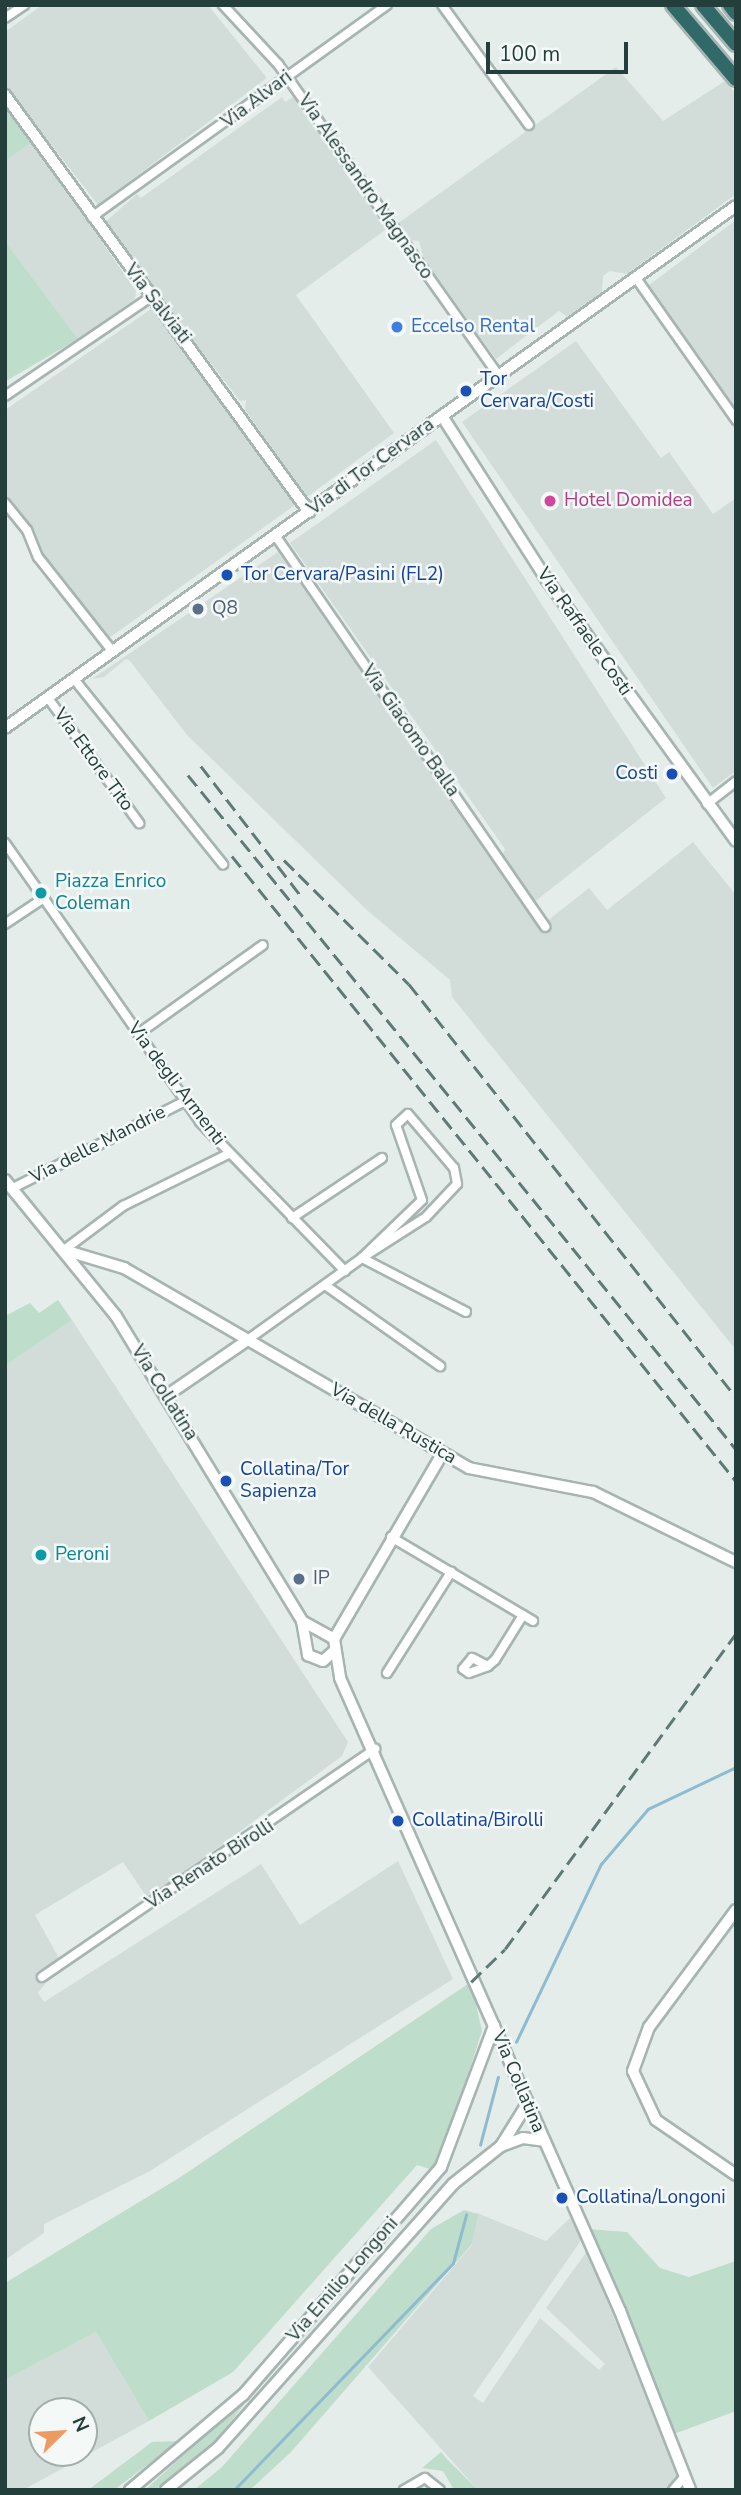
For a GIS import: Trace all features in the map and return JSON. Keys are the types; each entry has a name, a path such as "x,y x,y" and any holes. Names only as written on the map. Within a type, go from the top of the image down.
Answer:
{"highway":[{"path":"673,5 736,79"},
{"path":"703,5 736,44"},
{"path":"730,5 736,13"}],"street":[{"path":"5,18 24,5"},
{"name":"Via Alessandro Magnasco","path":"223,5 288,79 499,376"},
{"name":"Via Alvari","path":"92,217 288,79 387,5"},
{"path":"442,5 529,125"},
{"name":"Via Salviati","path":"5,95 309,512"},
{"name":"Via di Tor Cervara","path":"5,728 736,205"},
{"path":"636,278 736,420"},
{"path":"5,396 152,296"},
{"name":"Via Raffaele Costi","path":"442,416 547,580 736,841"},
{"path":"5,503 27,530 38,557 113,652"},
{"name":"Via Giacomo Balla","path":"275,535 545,927"},
{"path":"74,679 223,864"},
{"name":"Via Ettore Tito","path":"48,698 139,823"},
{"path":"707,804 736,781"},
{"path":"5,843 44,898 5,924"},
{"name":"Via degli Armenti","path":"44,898 185,1101 228,1154 345,1271"},
{"path":"138,1034 263,944"},
{"name":"Via delle Mandrie","path":"8,1184 185,1101"},
{"path":"166,1396 362,1258 418,1224 457,1184 454,1168 408,1114 396,1125 423,1198 362,1258"},
{"path":"64,1250 123,1206 228,1154"},
{"path":"292,1218 382,1158"},
{"name":"Via Collatina","path":"8,1184 104,1298 302,1621 311,1659 323,1661 340,1678"},
{"name":"Via della Rustica","path":"64,1250 124,1268 442,1454 484,1473 593,1492 736,1562"},
{"path":"362,1258 466,1312"},
{"path":"326,1285 440,1366"},
{"path":"323,1661 334,1645 340,1621 442,1454"},
{"path":"391,1537 533,1621"},
{"path":"387,1673 451,1572"},
{"path":"488,1665 523,1615"},
{"name":"Via Collatina","path":"302,1621 320,1630 334,1645 340,1678 375,1749 544,2141 690,2490"},
{"path":"305,1641 320,1630 340,1621"},
{"name":"Via Renato Birolli","path":"42,1977 375,1749"},
{"path":"736,1910 649,2027 633,2071 656,2120 736,2175"},
{"name":"Via Emilio Longoni","path":"130,2490 243,2395 442,2167 494,2026"},
{"path":"501,2147 527,2104"},
{"name":"Via Emilio Longoni","path":"166,2490 218,2448 427,2208 501,2147 523,2138 544,2141"},
{"path":"673,2490 685,2476"},
{"path":"404,2490 425,2478 440,2490"}],"shaded area":[{"path":"42,5 208,5 267,78 98,205 5,85 5,32"},
{"path":"616,67 663,121 725,81 736,94 736,194 627,274 610,271 603,276 602,292 567,317 559,311 496,359 424,259 419,241 408,240 397,224"},
{"path":"282,97 285,102 293,97 388,228 296,295 394,433 307,497 245,410 246,400 240,401 103,224 137,194 141,198"},
{"path":"33,142 136,291 135,299 78,339 5,241 5,161"},
{"path":"736,220 736,409 649,285"},
{"path":"154,307 295,505 109,638 43,555 34,530 5,493 5,410"},
{"path":"576,341 661,458 669,452 713,514 736,498 736,771 713,788 462,422"},
{"path":"436,440 666,798 533,903 502,857 505,849 290,543"},
{"path":"278,552 542,925 589,888 607,910 693,842 736,895 736,1350 452,997 450,980 368,911 187,735 130,661 126,659 104,677 92,679"},
{"path":"72,1320 348,1742 342,1756 148,1899 123,1862 35,1915 60,1960 36,1972 45,1984 38,1993 44,2002 261,1864 300,1925 398,1861 453,1979 150,2171 44,2224 44,2233 5,2260 5,1366"},
{"path":"477,2213 546,2241 570,2218 582,2239 473,2396 483,2403 540,2318 599,2370 605,2364 546,2308 587,2251 677,2475 665,2490 478,2490 368,2367 472,2245"},
{"path":"96,2332 149,2421 98,2449 98,2397 28,2397 28,2467 65,2467 23,2490 5,2490 5,2380"}],"green space":[{"path":"5,105 33,142 5,161"},
{"path":"5,241 78,339 6,381 5,380"},
{"path":"58,1300 72,1320 5,1366 5,1316 30,1303 39,1313"},
{"path":"471,1982 482,2031 443,2152 430,2169 417,2165 233,2372 149,2421 96,2332 5,2380 5,2283 179,2178"},
{"path":"464,2210 478,2214 472,2244 291,2452 250,2490 194,2490 222,2467 431,2229"},
{"path":"587,2229 627,2232 660,2268 689,2277 736,2261 736,2411 674,2434"},
{"path":"256,2389 218,2438 155,2490 145,2490"},
{"path":"179,2441 114,2490 88,2490 152,2442"},
{"path":"441,2452 478,2490 454,2490 443,2471 422,2468"}],"waterway":[{"path":"516,2042 601,1864 648,1809 736,1767"},
{"path":"480,2145 498,2077"},
{"path":"234,2490 453,2263 466,2215"}],"railway":[{"path":"201,766 301,896"},
{"path":"188,775 736,1449"},
{"path":"232,856 736,1481"},
{"path":"284,860 409,984 736,1397"},
{"path":"471,1982 505,1949 736,1633"}],"place":[{"name":"Eccelso Rental","path":"397,327"},
{"name":"Tor Cervara/Costi","path":"466,391"},
{"name":"Hotel Domidea","path":"550,501"},
{"name":"Tor Cervara/Pasini (FL2)","path":"227,575"},
{"name":"Q8","path":"198,609"},
{"name":"Costi","path":"672,774"},
{"name":"Piazza Enrico Coleman","path":"41,893"},
{"name":"Collatina/Tor Sapienza","path":"226,1481"},
{"name":"Peroni","path":"41,1555"},
{"name":"IP","path":"299,1579"},
{"name":"Collatina/Birolli","path":"398,1821"},
{"name":"Collatina/Longoni","path":"562,2198"}]}
